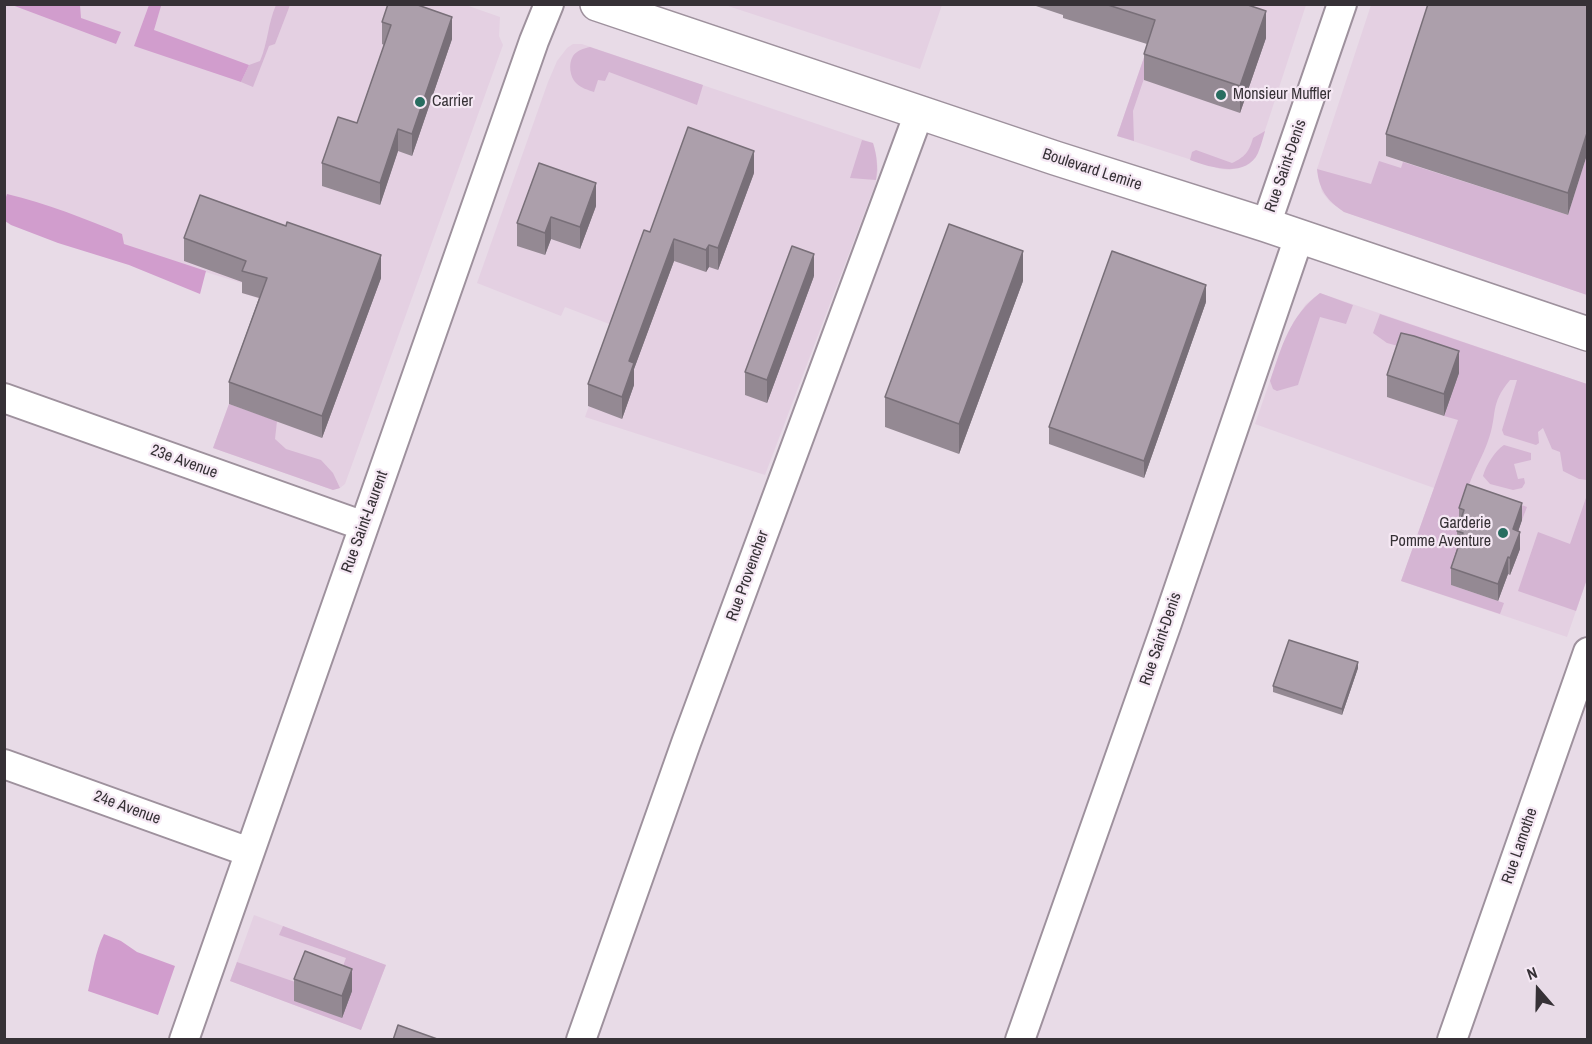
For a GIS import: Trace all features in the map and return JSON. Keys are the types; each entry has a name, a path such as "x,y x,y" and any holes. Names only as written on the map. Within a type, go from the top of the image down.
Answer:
{"main road":[{"name":"Boulevard Lemire","path":"597,4 919,113 1266,225 1587,334"}],"street":[{"name":"Rue Saint-Laurent","path":"184,1040 534,41 549,4"},
{"name":"Rue Saint-Denis","path":"1266,225 1342,4"},
{"name":"Rue Provencher","path":"581,1040 686,743 919,113"},
{"name":"Rue Saint-Denis","path":"1020,1040 1166,626 1299,237"},
{"name":"23e Avenue","path":"4,398 364,526"},
{"name":"Rue Lamothe","path":"1452,1040 1587,652"},
{"name":"24e Avenue","path":"4,764 249,852"}],"shaded area":[{"path":"463,4 500,17 499,36 503,45 345,484 333,490 213,448 266,301 242,293 245,284 5,211 4,5"},
{"path":"12,5 80,5 81,18 121,32 116,44"},
{"path":"149,5 161,6 154,30 249,65 241,82 134,46"},
{"path":"276,5 290,5 275,44 269,46 253,87 241,82 249,65 260,61"},
{"path":"725,5 942,5 920,69"},
{"path":"1162,5 1306,5 1257,155 1249,163 1230,170 1220,169 1117,136"},
{"path":"1162,5 1169,5 1133,111 1134,141 1117,136"},
{"path":"1371,5 1587,5 1587,295 1344,212 1330,202 1322,192 1317,169"},
{"path":"573,44 582,44 873,143 878,170 875,185 765,475 585,417 617,327 565,307 561,316 477,283 548,82 557,61"},
{"path":"590,47 703,85 697,105 609,72 605,81 598,80 594,92 582,88 572,77 571,63 576,53"},
{"path":"1265,131 1258,153 1245,166 1217,168 1190,160 1192,152 1196,150 1232,163 1246,154 1253,138"},
{"path":"862,140 873,143 877,162 876,180 850,178"},
{"path":"1587,155 1587,295 1344,212 1325,194 1317,169 1371,184 1379,161 1401,168 1403,162 1568,215"},
{"path":"7,194 80,217 122,234 124,244 206,271 200,294 129,265 58,243 11,225 5,221"},
{"path":"1320,293 1587,384 1587,579 1567,637 1401,581 1434,488 1255,424 1281,349 1294,321 1306,304"},
{"path":"1320,293 1353,305 1346,324 1320,317 1298,385 1277,391 1273,389 1270,381 1283,344 1301,312"},
{"path":"1380,314 1587,384 1587,480 1579,479 1563,471 1560,452 1552,449 1543,428 1538,432 1539,443 1536,445 1504,435 1502,430 1517,380 1510,380 1496,403 1491,432 1469,485 1527,507 1522,520 1457,548 1463,550 1451,585 1504,603 1500,614 1401,581 1458,420 1444,416 1459,373 1416,351 1387,343 1373,333"},
{"path":"229,404 277,421 275,439 286,449 321,460 333,473 340,488 333,490 213,448"},
{"path":"1504,445 1531,453 1531,460 1514,464 1518,479 1524,478 1525,483 1522,488 1513,490 1490,484 1483,476 1491,459"},
{"path":"1587,495 1587,579 1576,611 1518,591 1538,532 1570,544"},
{"path":"254,915 386,965 361,1030 230,981"},
{"path":"283,926 386,965 361,1030 230,981 237,962 301,984 336,985 346,958 279,935"},
{"path":"104,934 121,941 137,952 175,966 158,1015 88,991 96,955"}],"building":[{"path":"388,4 415,4 452,17 412,134 398,129 380,183 322,163 338,117 357,123 391,25 382,22"},
{"path":"1105,4 1245,4 1266,11 1240,86 1144,54 1155,20"},
{"path":"1428,4 1587,4 1587,133 1568,193 1386,134"},
{"path":"688,127 754,151 718,248 709,245 706,250 674,239 629,361 634,363 622,397 588,384 644,230 650,232"},
{"path":"539,163 596,183 580,227 551,217 545,233 517,223"},
{"path":"200,195 286,226 287,222 381,255 322,416 229,382 267,278 242,271 246,261 184,238"},
{"path":"949,224 1023,251 959,424 885,397"},
{"path":"792,246 814,254 767,380 745,372"},
{"path":"1112,251 1206,285 1144,461 1049,427"},
{"path":"1401,333 1459,351 1444,394 1387,375"},
{"path":"1467,484 1522,503 1513,529 1520,532 1498,584 1451,568 1463,533 1457,531 1464,510 1459,508"},
{"path":"1289,640 1358,662 1342,709 1273,686"},
{"path":"305,951 352,969 342,996 294,979"},
{"path":"398,1025 440,1040 393,1040"}],"place":[{"name":"Monsieur Muffler","path":"1221,95"},
{"name":"Carrier","path":"420,102"},
{"name":"Garderie Pomme Aventure","path":"1503,533"}]}
